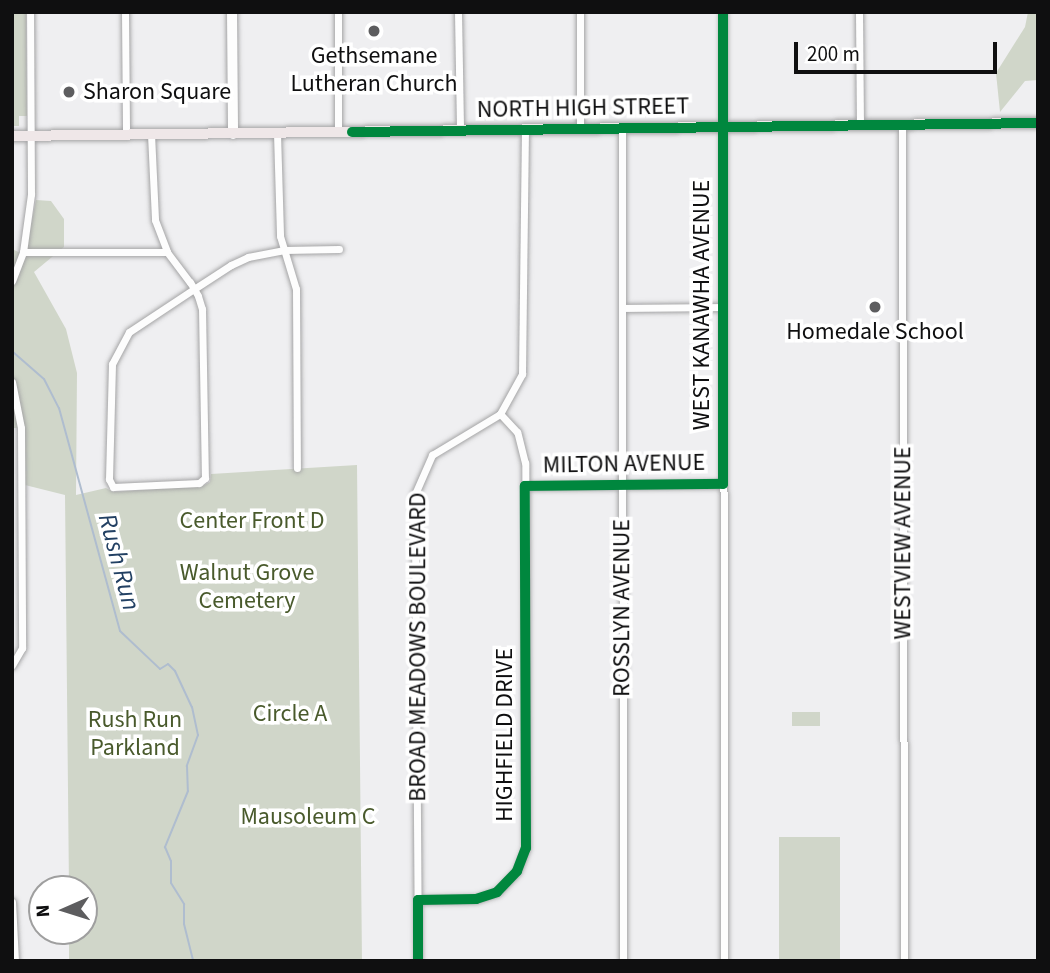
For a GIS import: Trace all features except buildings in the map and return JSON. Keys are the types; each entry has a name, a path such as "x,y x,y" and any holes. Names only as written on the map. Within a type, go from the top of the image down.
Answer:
{"main road":[{"path":"232,12 233,134"},
{"name":"NORTH HIGH STREET","path":"12,136 1038,123"}],"street":[{"path":"12,281 23,252 31,194 30,12"},
{"path":"125,12 126,135"},
{"path":"338,12 338,132"},
{"path":"458,12 460,131"},
{"path":"580,12 580,129"},
{"name":"WEST KANAWHA AVENUE","path":"723,12 724,961"},
{"path":"859,12 860,125"},
{"name":"WESTVIEW AVENUE","path":"902,125 904,961"},
{"name":"ROSSLYN AVENUE","path":"622,128 623,961"},
{"path":"500,414 515,392 525,355 525,130"},
{"path":"277,133 278,213 284,250 296,289 296,468"},
{"path":"151,134 153,209 167,252 194,289 204,322 205,478 199,484 125,489 110,484 115,355 129,332 194,289 248,257 284,250 339,250"},
{"path":"23,252 167,252"},
{"path":"622,309 723,307"},
{"path":"12,382 21,428 22,648 14,664"},
{"name":"HIGHFIELD DRIVE","path":"418,900 476,899 497,892 517,871 526,848 525,486 521,441 500,414"},
{"name":"BROAD MEADOWS BOULEVARD","path":"418,961 415,494 424,467 438,449 500,414"},
{"path":"12,484 21,484"},
{"name":"MILTON AVENUE","path":"525,486 723,484"},
{"path":"12,902 15,961"}],"green space":[{"path":"12,12 26,12 27,116 19,116 19,126 12,126"},
{"path":"1028,12 1038,12 1038,80 1025,81 1000,112 996,73 1025,27"},
{"path":"36,200 51,201 64,219 64,247 34,272 66,329 77,373 76,495 106,488 113,492 203,486 210,482 211,474 357,465 362,961 69,961 69,945 98,945 98,875 69,875 65,495 21,484 21,428 12,428 12,249 25,255"},
{"path":"792,712 820,712 820,726 792,726"},
{"path":"779,837 840,837 840,961 779,961"}],"waterway":[{"name":"Rush Run","path":"13,352 44,379 59,408 120,631 160,669 168,664 175,671 192,707 198,735 187,766 188,791 165,847 171,861 171,883 184,904 184,924 193,961"}],"cycle path":[{"path":"418,961 418,900 476,899 497,892 517,871 526,848 525,486 723,484 723,12"},
{"path":"352,132 1038,123"}],"place":[{"name":"Gethsemane Lutheran Church","path":"374,31"},
{"name":"Sharon Square","path":"69,92"},
{"name":"Homedale School","path":"875,307"}],"park label":[{"name":"Center Front D","path":"252,521"},
{"name":"Walnut Grove Cemetery","path":"247,587"},
{"name":"Circle A","path":"290,714"},
{"name":"Rush Run Parkland","path":"135,734"},
{"name":"Mausoleum C","path":"308,817"}]}
